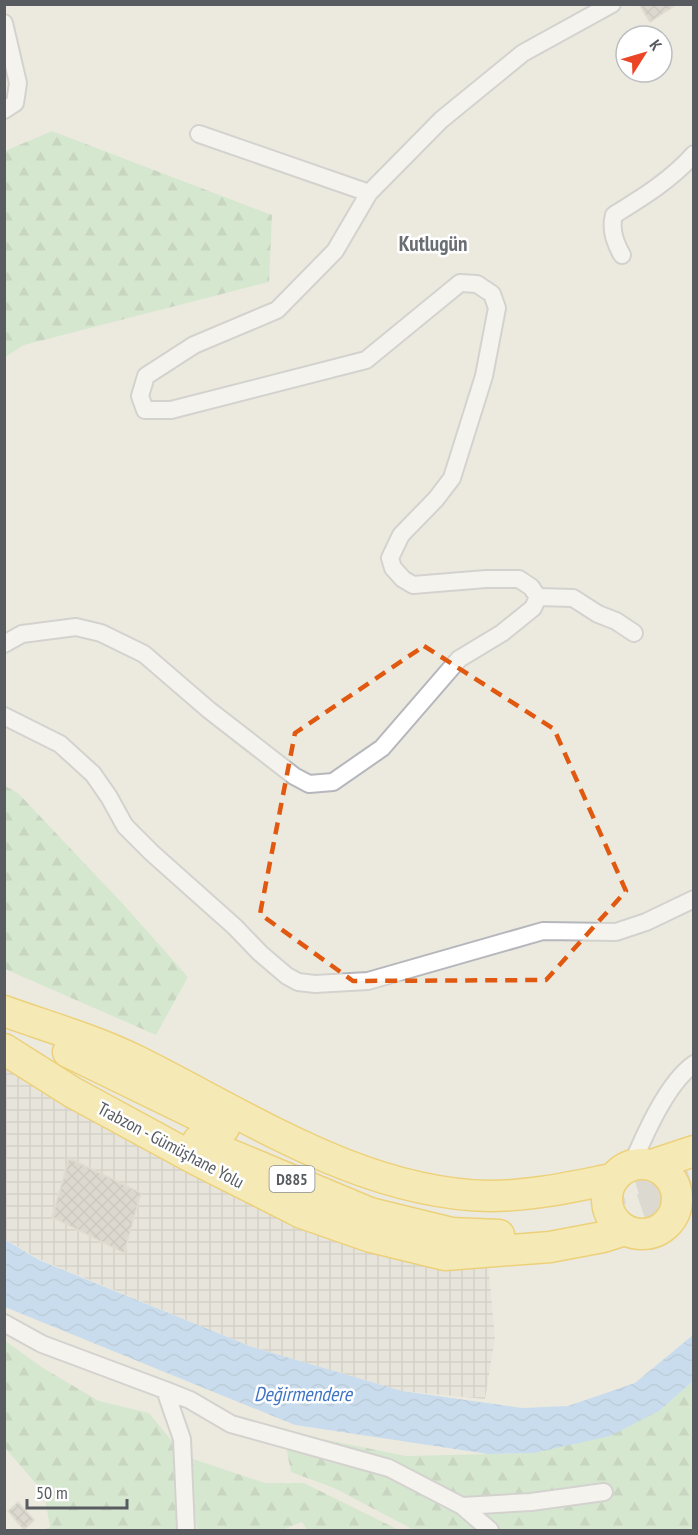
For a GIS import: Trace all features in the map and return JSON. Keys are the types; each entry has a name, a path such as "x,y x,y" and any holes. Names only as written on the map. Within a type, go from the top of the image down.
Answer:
{"highway":[{"name":"Trabzon - Gümüşhane Yolu","path":"4,1011 134,1059 333,1161 389,1180 446,1192 489,1196 619,1193"},
{"name":"Trabzon - Gümüşhane Yolu","path":"4,1022 320,1174 387,1196 474,1209 529,1207 690,1184"},
{"name":"Trabzon - Gümüşhane Yolu","path":"4,1044 193,1139 370,1213 452,1233 497,1236 619,1193"},
{"name":"Trabzon - Gümüşhane Yolu","path":"4,1049 72,1092 197,1160 302,1213 371,1237 445,1255 549,1247 603,1238 619,1193"},
{"path":"619,1193 661,1169 674,1184 677,1203 690,1184"},
{"name":"Trabzon - Gümüşhane Yolu","path":"619,1193 634,1234 654,1233 670,1221 690,1184"}],"street":[{"path":"538,597 531,587 519,579 486,579 413,585 403,579 393,568 390,558 401,536 436,499 452,478 484,376 497,308 492,294 477,284 460,283 366,360 171,410 145,410 140,396 146,376 194,345 277,310 335,251 369,193 441,120 523,53 587,20 612,4"},
{"path":"4,23 18,83 15,103 4,110"},
{"path":"199,134 369,193"},
{"path":"622,255 617,247 611,225 614,215 653,191 680,170 693,154"},
{"path":"538,597 573,598 634,633"},
{"path":"4,644 22,634 76,627 101,633 144,654 228,725 294,776 309,784 333,782 382,748 459,659 502,633 533,608 538,597"},
{"path":"4,716 60,744 93,774 110,797 125,826 235,927 260,953 287,976 298,982 315,984 368,981 543,931 616,932 646,922 693,899"},
{"path":"619,1193 647,1128 683,1071 693,1064"},
{"path":"4,1323 42,1344 190,1400 231,1424 389,1468 462,1506 490,1530"},
{"path":"165,1390 182,1439 186,1530"},
{"path":"462,1506 531,1502 604,1492"}],"highlighted area":[{"path":"424,646 554,729 626,891 546,980 353,981 260,914 295,733"}],"shaded area":[{"path":"5,1062 488,1262 495,1338 485,1399 402,1391 252,1347 39,1259 5,1239"}],"green space":[{"path":"52,131 272,215 269,282 24,345 5,357 5,151"},
{"path":"5,786 18,793 188,977 156,1035 5,969"},
{"path":"4,1340 43,1368 99,1401 149,1413 172,1441 179,1489 181,1530 43,1530 50,1527 44,1493 5,1448"},
{"path":"693,1381 693,1530 414,1530 334,1488 291,1472 286,1446 322,1439 406,1456 534,1453 659,1411"},
{"path":"190,1458 265,1483 304,1483 399,1530 307,1530 302,1522 282,1530 197,1530"}],"water":[{"name":"Değirmendere","path":"4,1239 39,1260 252,1347 402,1391 522,1408 568,1406 635,1383 693,1335 693,1381 659,1411 610,1436 534,1453 488,1454 295,1425 5,1307"}],"building":[{"path":"639,4 677,4 650,22"},
{"path":"69,1158 141,1193 124,1253 52,1217"},
{"path":"18,1502 34,1520 24,1530 8,1511"}],"tunnel":[{"path":"593,1198 687,1169"},
{"path":"599,1223 693,1191"}],"district":[{"name":"Kutlugün","path":"433,243"}]}
